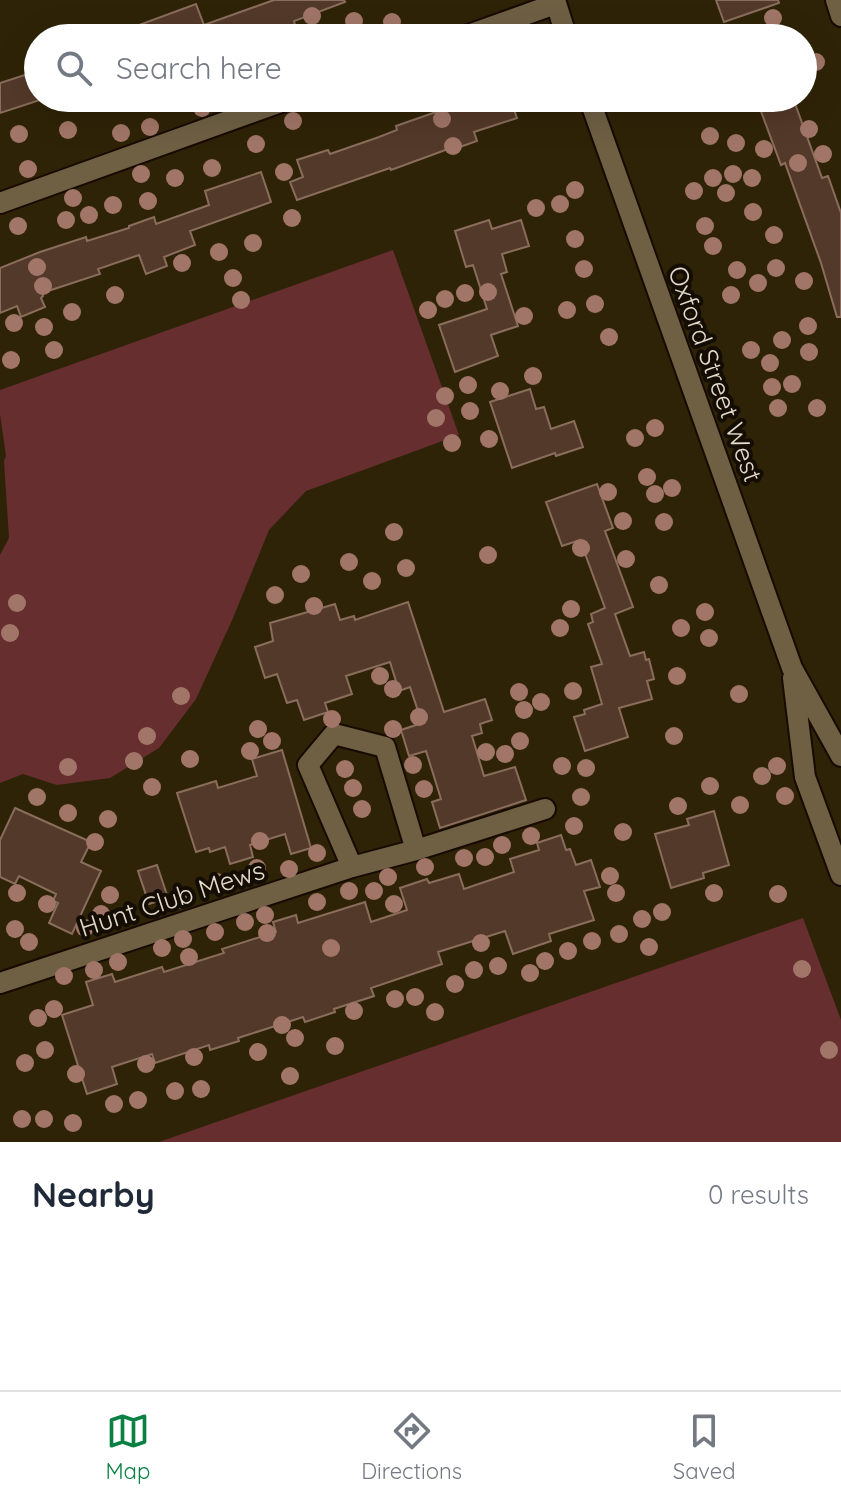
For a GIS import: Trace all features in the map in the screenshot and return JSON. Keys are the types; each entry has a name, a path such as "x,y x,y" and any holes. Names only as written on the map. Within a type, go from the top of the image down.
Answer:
{"street":[{"path":"836,0 841,16"},
{"path":"496,24 554,1 562,24"},
{"path":"0,203 253,112"},
{"name":"Oxford Street West","path":"594,112 792,668 841,756"},
{"name":"Oxford Street West","path":"792,668 805,777 840,871"},
{"path":"352,867 308,765 334,734 385,747 416,850"},
{"name":"Hunt Club Mews","path":"3,977 545,809"}],"shaded area":[{"path":"393,250 459,435 306,491 269,530 196,699 159,748 110,778 57,785 23,774 0,783 0,555 9,538 0,390"},
{"path":"803,918 841,1020 841,1142 159,1142"}],"building":[{"path":"274,0 345,2 294,21 295,24 207,24"},
{"path":"716,0 778,0 779,3 724,22"},
{"path":"196,4 204,24 142,24"},
{"path":"24,75 24,105 0,113 0,83"},
{"path":"436,112 515,112 517,118 474,132 477,141 297,200 290,182 303,177 297,160 328,150 330,154 397,130 396,126"},
{"path":"761,112 798,112 822,178 828,176 841,213 841,317 837,317 785,163 781,165"},
{"path":"261,172 271,202 190,231 195,245 164,257 167,266 146,274 139,255 98,269 100,274 42,293 45,307 21,317 17,306 0,313 0,268 86,237 87,241 154,217 156,224 209,205 205,191"},
{"path":"489,220 492,229 521,220 529,246 502,254 507,272 501,274 518,326 491,335 498,356 455,372 439,325 487,309 473,265 466,267 455,231"},
{"path":"530,389 536,409 544,407 551,429 574,421 583,447 512,468 490,402"},
{"path":"597,484 613,528 605,531 633,607 615,614 630,656 644,652 654,679 647,681 652,699 619,708 628,737 585,751 574,717 602,704 591,667 602,664 588,624 593,622 591,614 605,608 580,540 562,546 546,502"},
{"path":"408,602 444,712 485,699 492,720 480,724 482,733 472,736 484,776 515,767 526,800 440,828 432,802 441,799 426,751 409,756 401,730 422,723 410,687 399,691 390,662 346,676 352,694 325,703 328,712 304,720 297,700 287,703 277,674 265,678 255,647 273,641 270,623 335,604 340,620 354,616 355,620"},
{"path":"282,750 311,848 291,854 285,834 250,845 253,857 230,864 225,847 196,852 177,793 216,781 218,788 257,776 252,759"},
{"path":"15,808 91,842 81,862 101,871 72,934 49,923 58,903 53,901 56,894 19,876 15,884 0,877 0,840"},
{"path":"714,811 729,865 703,873 704,878 671,888 655,834 689,825 687,819"},
{"path":"561,835 576,865 591,860 600,887 584,891 594,920 549,934 551,941 513,954 505,931 438,952 442,964 371,988 374,996 334,1009 335,1012 305,1022 303,1017 210,1050 209,1045 155,1063 152,1054 112,1067 117,1084 87,1094 62,1015 93,1005 86,982 112,974 115,982 162,967 164,972 224,953 222,949 276,932 273,922 296,915 298,923 365,902 371,922 407,910 400,888 427,879 429,883 459,874 464,889 514,872 510,859 539,850 537,843"},
{"path":"157,865 168,898 149,904 138,871"}]}
